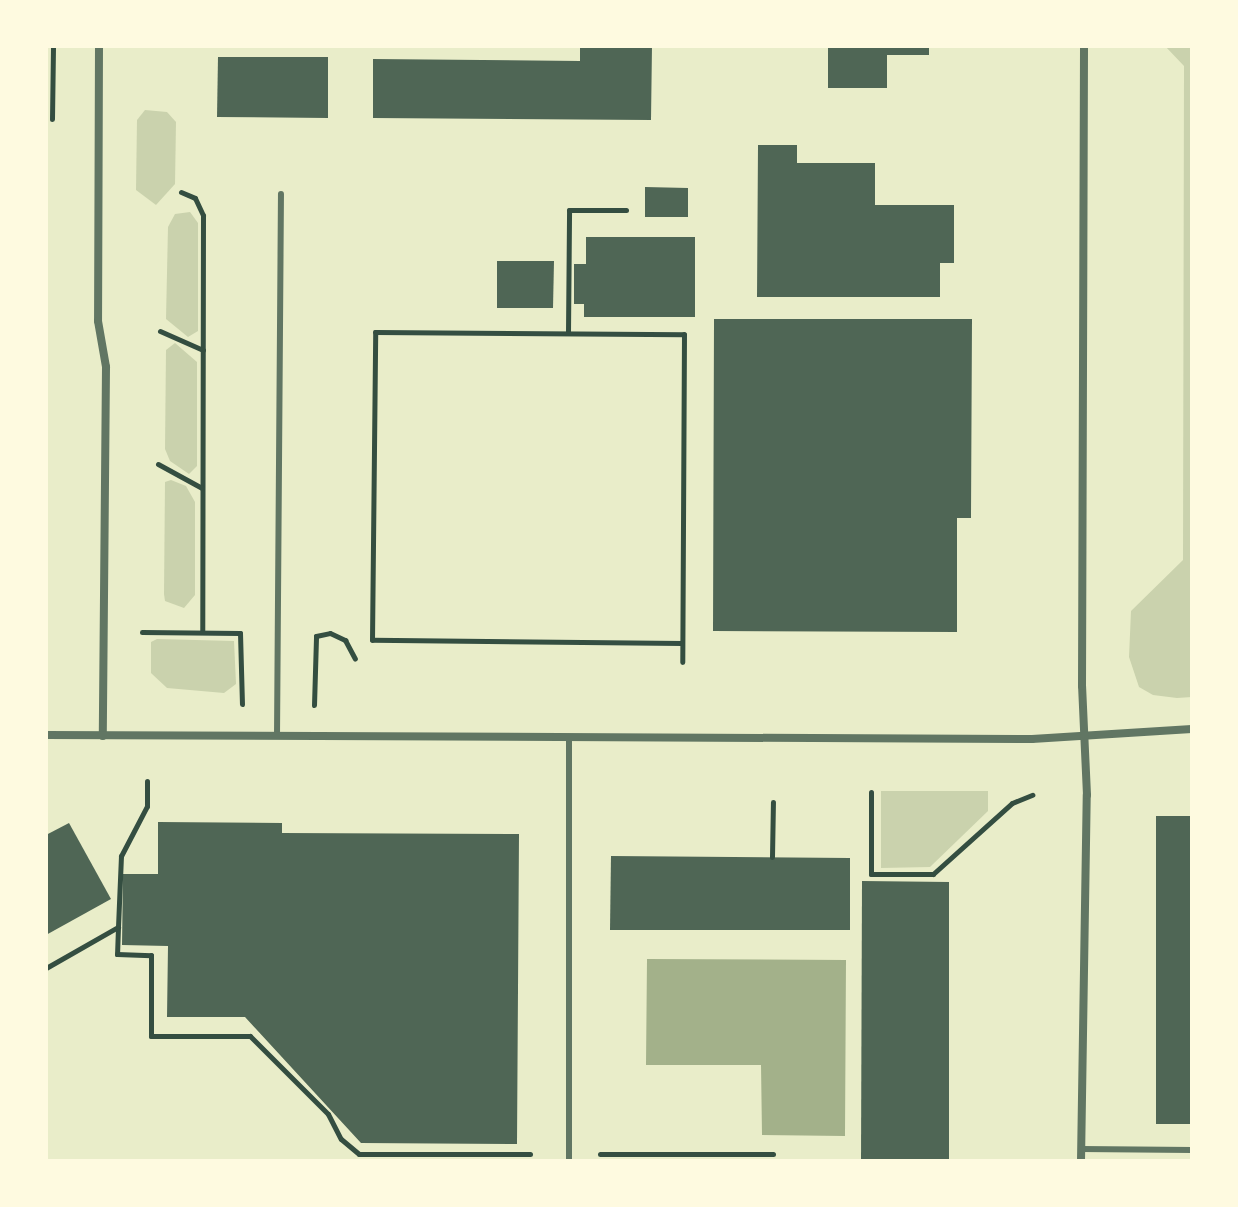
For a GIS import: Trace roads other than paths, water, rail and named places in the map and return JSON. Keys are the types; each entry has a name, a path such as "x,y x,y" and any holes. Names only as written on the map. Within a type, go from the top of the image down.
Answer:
{"street":[{"path":"99,46 98,321 106,367 103,736"},
{"path":"1081,1161 1084,46"},
{"path":"46,735 1032,739 1192,729"}],"lane":[{"path":"277,736 281,194"},
{"path":"569,737 569,1161"},
{"path":"1081,1149 1192,1150"}]}
